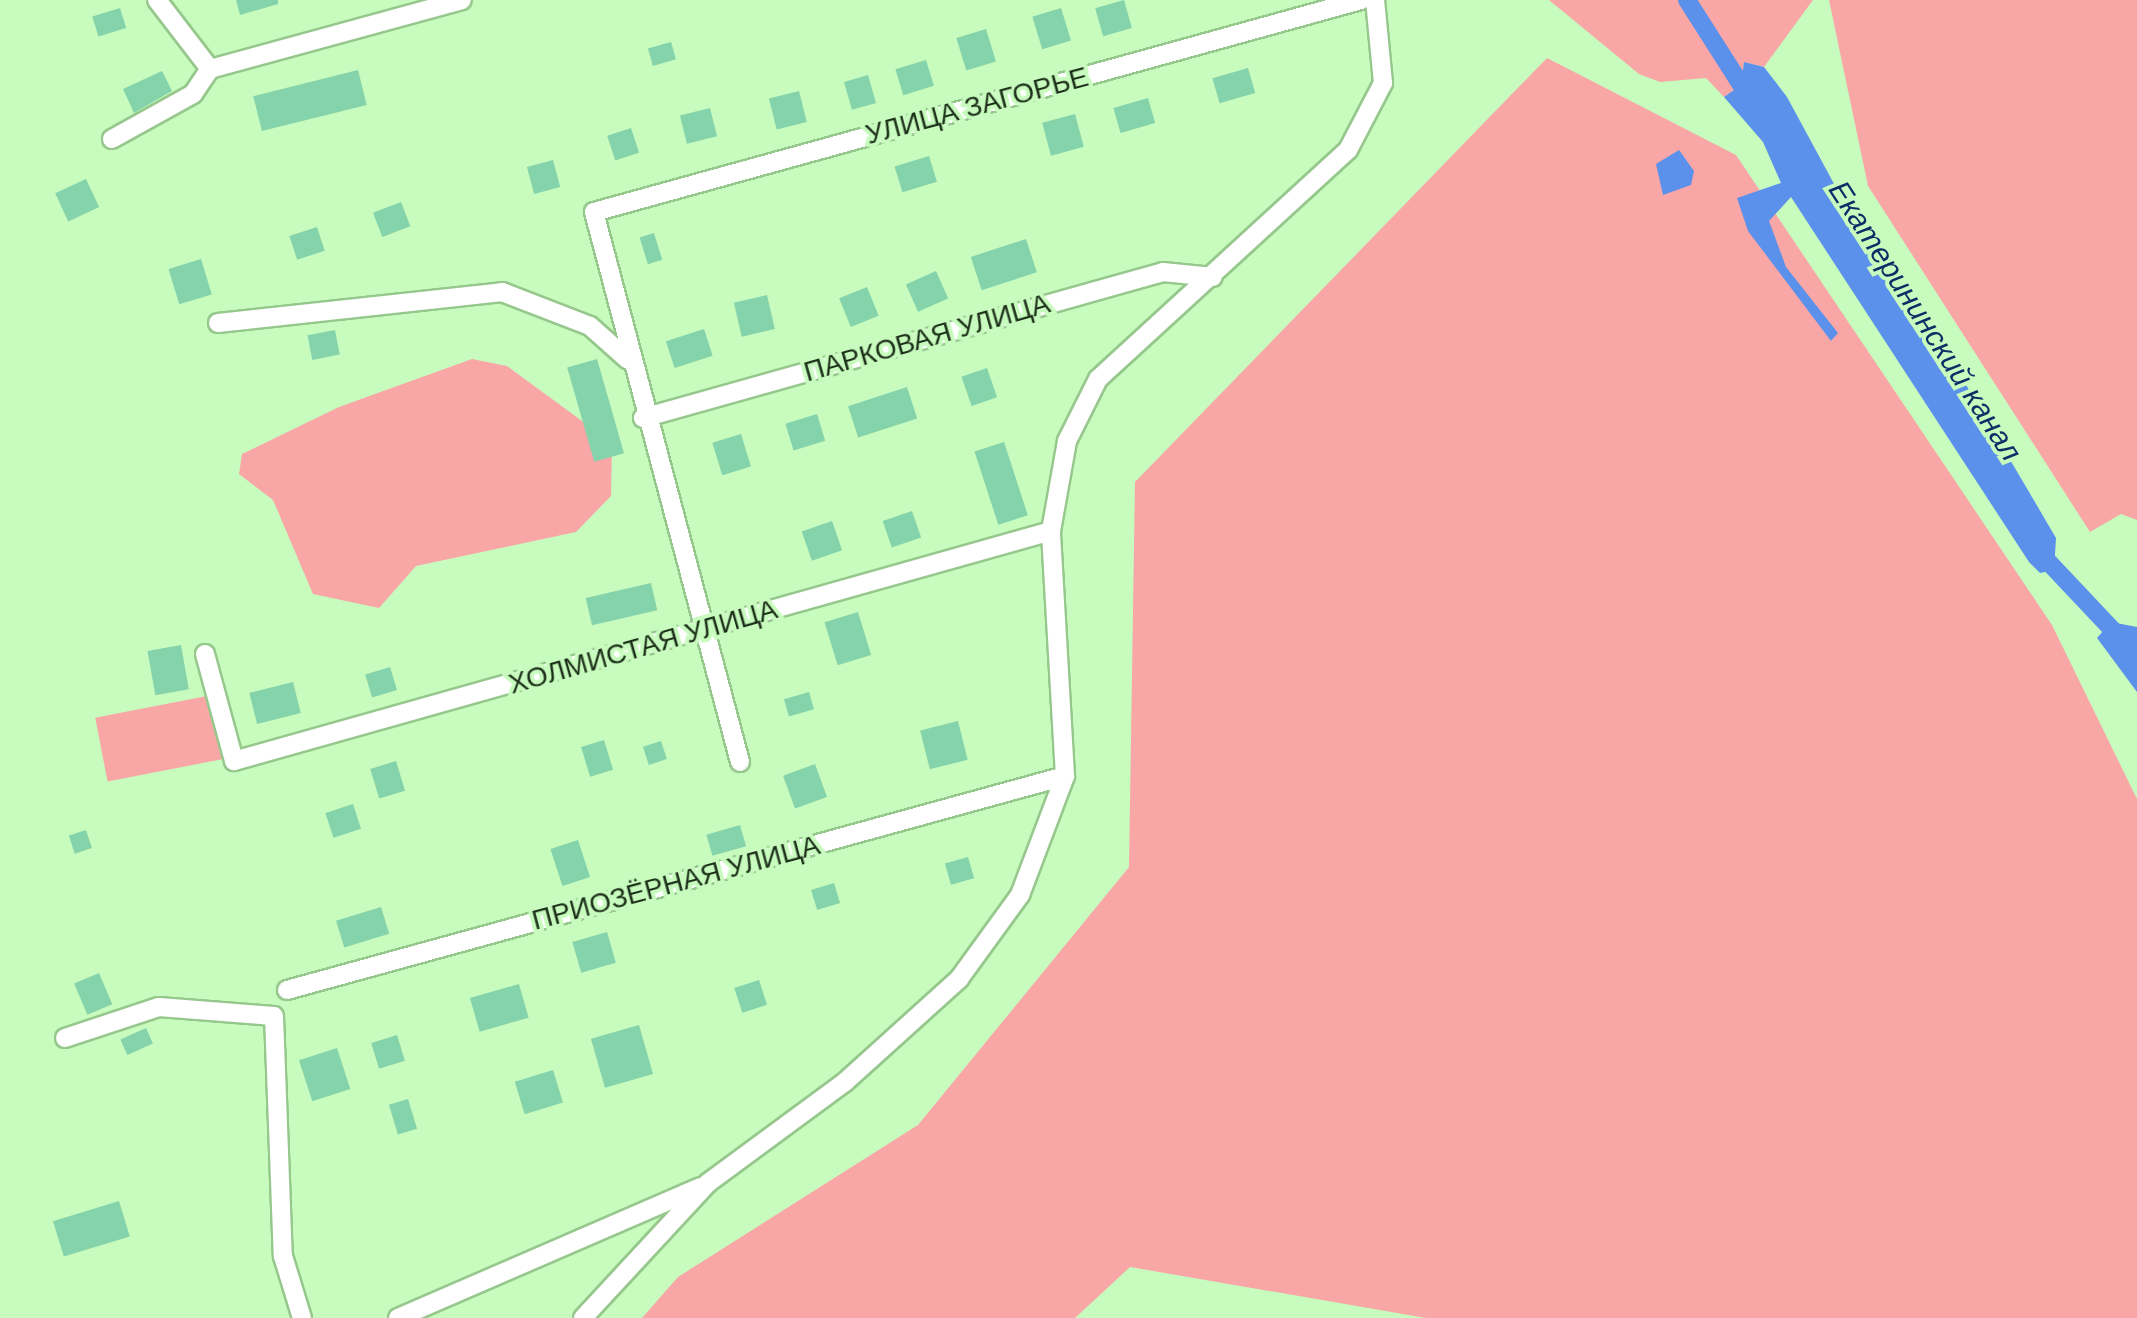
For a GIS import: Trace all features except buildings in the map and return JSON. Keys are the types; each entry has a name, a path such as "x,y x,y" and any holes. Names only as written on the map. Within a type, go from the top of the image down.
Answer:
{"street":[{"path":"157,0 210,69"},
{"path":"112,140 192,94 210,69 462,0"},
{"name":"УЛИЦА ЗАГОРЬЕ","path":"627,360 594,212 1361,0"},
{"path":"583,1318 708,1183 845,1082 959,979 1020,895 1065,776 1051,532 1066,442 1098,379 1213,277 1370,118 1384,50 1375,0"},
{"name":"ПАРКОВАЯ УЛИЦА","path":"643,418 1163,272 1213,277"},
{"path":"218,323 502,292 590,326 627,360 740,762"},
{"name":"ХОЛМИСТАЯ УЛИЦА","path":"204,654 234,761 1051,532"},
{"name":"ПРИОЗЁРНАЯ УЛИЦА","path":"286,990 1065,776"},
{"path":"65,1038 159,1008 274,1016 283,1256 302,1318"},
{"path":"398,1318 708,1183"}],"shaded area":[{"path":"1549,0 1813,0 1764,67 1744,62 1741,85 1724,97 1706,78 1660,82 1639,74"},
{"path":"1829,0 2137,0 2137,520 2121,514 2090,532 1868,186"},
{"path":"1547,58 1736,155 2052,625 2137,799 2137,1318 1426,1318 1130,1267 1075,1318 642,1318 678,1277 918,1125 1129,867 1135,482"},
{"path":"472,359 507,366 612,443 611,496 576,532 416,566 379,608 313,594 273,500 239,474 242,454 339,407"},
{"path":"212,695 224,759 108,782 95,718"}],"water":[{"path":"1744,62 1764,67 1787,97 1846,206 1965,383 2056,538 2054,570 2040,573 2029,562 1791,197 1769,221 1786,267 1838,333 1831,341 1748,231 1737,198 1781,183 1763,142 1724,97 1741,85"},
{"path":"1679,150 1694,171 1691,185 1663,195 1656,164"},
{"path":"2111,622 2137,627 2137,692 2097,638"}],"waterway":[{"name":"Екатерининский канал","path":"1687,0 1754,105"},
{"name":"Екатерининский канал","path":"2040,553 2137,656"}]}
